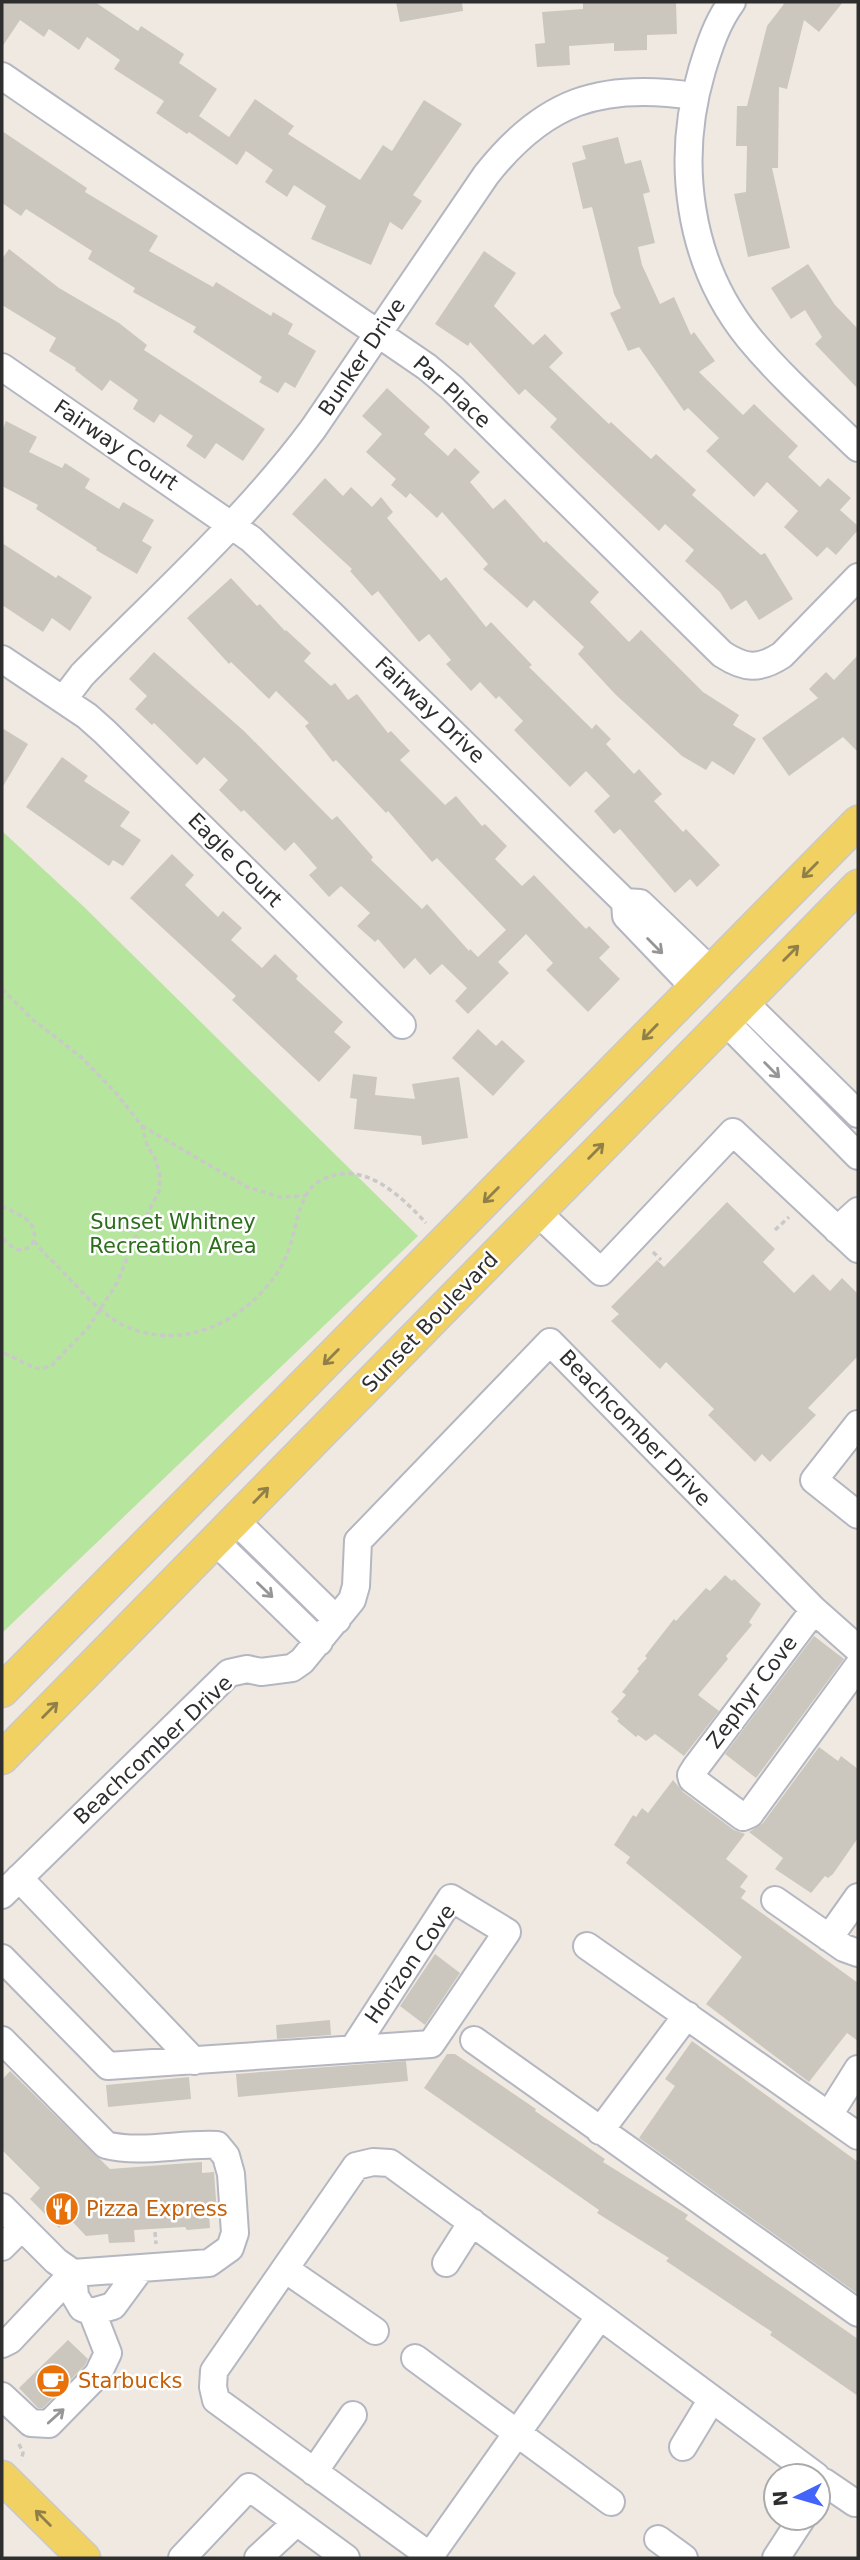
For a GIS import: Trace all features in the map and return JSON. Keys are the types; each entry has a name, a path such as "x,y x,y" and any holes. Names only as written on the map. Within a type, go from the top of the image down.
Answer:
{"main road":[{"path":"2,1691 858,822"},
{"name":"Sunset Boulevard","path":"2,1758 858,886"},
{"path":"702,979 734,1011"},
{"path":"2,2477 84,2558"}],"street":[{"path":"732,2 714,34 694,96 688,136 693,216 710,275 748,336 776,368 858,448"},
{"name":"Par Place","path":"2,76 379,332 452,388 722,654 736,664 753,667 769,663 782,655 858,577"},
{"name":"Bunker Drive","path":"63,701 82,675 285,466 504,152 535,123 587,99 615,92 641,90 694,96"},
{"name":"Fairway Court","path":"2,367 230,524"},
{"name":"Fairway Drive","path":"230,524 302,585 625,902 626,916 702,979"},
{"name":"Eagle Court","path":"2,659 87,716 105,732 402,1025"},
{"path":"734,1011 858,1114"},
{"path":"734,1011 858,1156"},
{"path":"537,1212 600,1272 733,1132 858,1249"},
{"path":"837,1230 858,1211"},
{"name":"Beachcomber Drive","path":"10,1886 229,1674 247,1669 261,1672 292,1668 319,1642 352,1600 356,1586 358,1541 550,1342 814,1610 858,1649"},
{"path":"858,1424 814,1480 858,1515"},
{"path":"226,1532 337,1619"},
{"path":"226,1532 319,1642"},
{"name":"Zephyr Cove","path":"814,1610 691,1775 692,1779 743,1817 750,1814 858,1666"},
{"path":"10,1886 194,2061"},
{"name":"Horizon Cove","path":"451,1898 507,1932 431,2044 353,2049 451,1898"},
{"path":"830,1938 858,1898"},
{"path":"775,1900 844,1948 858,1953"},
{"path":"587,1946 858,2136"},
{"path":"2,1958 108,2066 353,2049"},
{"path":"600,2132 687,2015"},
{"path":"2,2040 106,2145 124,2150 217,2145 226,2156 231,2174 235,2233 230,2248 209,2263 73,2273 57,2261 2,2207"},
{"path":"474,2040 858,2313"},
{"path":"829,2115 858,2069"},
{"path":"600,2316 430,2558 216,2400 213,2387 214,2371 356,2166 373,2161 390,2162 600,2316 712,2399 793,2462"},
{"path":"446,2263 471,2222"},
{"path":"2,2247 22,2227"},
{"path":"73,2273 75,2296 82,2308 92,2312 113,2306 141,2268"},
{"path":"285,2269 376,2331"},
{"path":"2,2344 10,2340 73,2273"},
{"path":"2,2396 31,2423 50,2424 98,2374 108,2353 92,2312"},
{"path":"415,2358 611,2502"},
{"path":"684,2447 712,2399"},
{"path":"314,2472 353,2415"},
{"path":"182,2558 249,2487 345,2558"},
{"path":"832,2490 855,2503"},
{"path":"258,2558 297,2522"},
{"path":"776,2558 793,2532"},
{"path":"658,2539 684,2558"}],"path":[{"path":"2,989 32,1019 81,1057 116,1093 142,1126 160,1177 159,1191 137,1234 117,1283 88,1328 52,1366 34,1368 2,1352"},
{"path":"142,1126 247,1187 280,1197 305,1196"},
{"path":"2,1206 30,1223 35,1234 34,1241 45,1257 100,1309 120,1324 134,1330 172,1336 190,1335 228,1321 268,1285 280,1269 305,1196 318,1181 333,1175 354,1173 376,1180 412,1209 443,1243"},
{"path":"2,1238 11,1247 20,1250 34,1241"}],"green space":[{"name":"Sunset Whitney Recreation Area","path":"2,831 83,906 418,1236 2,1633"}],"building":[{"path":"2,2 95,2 138,31 141,26 184,54 179,63 217,89 199,116 229,137 255,99 294,126 288,134 360,180 383,145 392,151 424,100 462,124 413,195 422,201 402,230 390,222 371,265 311,239 326,206 294,185 287,197 265,182 273,170 246,151 237,165 156,113 164,101 114,69 120,60 87,37 79,50 49,29 44,37 20,20 2,47"},
{"path":"396,2 462,2 463,11 400,22"},
{"path":"583,2 676,2 677,34 647,35 647,50 614,51 614,43 569,46 570,65 537,67 535,44 545,43 542,12 583,9"},
{"path":"781,2 843,2 819,32 804,20 787,89 779,87 778,168 772,168 790,248 748,257 734,194 746,192 747,146 736,146 737,106 747,106 767,26 784,4"},
{"path":"2,131 87,188 85,192 158,236 149,251 213,287 216,282 271,316 273,312 293,324 288,334 316,351 295,388 285,382 278,393 259,382 262,377 193,332 196,327 133,292 135,288 88,259 92,251 26,209 21,216 2,203"},
{"path":"618,137 625,164 641,160 650,192 643,194 655,243 638,247 642,265 660,304 674,297 691,335 694,332 715,361 699,372 743,415 754,404 798,446 788,457 820,487 828,478 851,498 840,510 858,526 858,530 836,555 827,547 817,557 784,527 798,511 767,482 754,497 706,451 719,438 688,408 684,411 639,347 628,351 610,313 621,308 614,294 592,207 583,209 572,163 586,159 582,146"},
{"path":"9,249 59,288 119,323 147,345 144,350 265,429 243,461 216,443 205,459 186,446 193,436 160,414 154,423 133,409 138,400 110,380 102,391 75,370 76,368 49,351 56,338 2,305 2,259"},
{"path":"484,251 516,273 494,306 533,345 545,334 563,353 549,367 609,424 611,422 651,459 656,454 696,490 692,495 761,555 765,553 793,599 759,620 746,600 731,610 720,592 685,561 694,550 665,524 659,531 584,460 550,427 557,419 525,389 519,395 470,342 468,346 435,324"},
{"path":"808,264 835,305 858,329 858,389 815,344 822,337 805,310 791,319 771,288"},
{"path":"387,388 430,427 424,434 448,456 455,448 480,472 470,482 493,509 505,499 544,543 546,541 599,592 590,602 629,642 641,630 703,692 739,715 733,725 756,739 734,775 712,761 706,770 682,756 615,694 578,654 584,647 534,600 527,608 483,569 488,564 442,512 437,518 410,493 406,498 391,485 396,479 366,452 382,434 362,416"},
{"path":"6,421 37,437 29,452 62,468 65,463 90,479 85,488 119,509 123,502 154,520 142,541 152,547 137,574 36,509 38,505 2,486 2,431"},
{"path":"325,478 343,496 351,487 372,507 381,497 393,512 387,518 441,581 446,577 486,627 491,622 532,665 529,667 592,729 596,724 611,739 606,744 634,774 639,769 662,794 654,801 683,832 686,829 720,865 697,887 690,879 675,893 620,829 614,834 594,811 610,796 586,771 570,787 514,730 523,721 499,696 496,699 480,682 471,691 446,664 451,660 429,634 419,642 378,591 372,596 350,571 352,569 292,514"},
{"path":"2,543 56,578 58,575 92,597 70,631 52,618 43,632 2,605"},
{"path":"231,578 257,606 260,604 285,631 311,653 304,661 331,686 335,683 348,700 357,694 388,733 391,731 410,751 400,760 445,805 456,796 482,826 485,824 507,846 495,859 522,886 534,875 586,929 589,926 610,947 599,958 620,979 588,1012 546,970 553,963 526,934 498,962 509,973 468,1014 455,1001 467,988 442,964 430,975 415,958 404,969 378,939 375,942 357,926 370,913 341,886 329,897 309,875 317,868 294,842 285,851 244,810 241,812 219,790 228,780 204,757 197,765 154,723 152,725 135,709 147,696 129,679 154,652 244,731 332,820 337,816 373,857 371,860 422,909 427,904 469,951 470,949 478,957 506,930 437,858 432,862 388,811 386,813 336,760 333,762 305,726 309,723 276,691 269,699 231,662 229,664 187,618"},
{"path":"858,655 858,752 843,737 789,776 762,738 818,698 809,689 826,672 834,680"},
{"path":"2,728 28,744 2,788"},
{"path":"62,757 88,776 84,781 130,812 120,826 141,840 123,866 113,860 109,866 26,807"},
{"path":"172,854 194,875 185,885 218,917 223,911 242,928 231,940 262,968 275,954 298,976 296,979 343,1022 334,1032 351,1047 319,1082 232,1000 236,996 130,898"},
{"path":"478,1029 496,1046 502,1040 525,1061 493,1096 452,1058"},
{"path":"353,1074 377,1077 375,1095 415,1099 412,1084 459,1077 468,1138 422,1145 421,1136 354,1129 357,1099 350,1098"},
{"path":"727,1202 775,1249 763,1262 794,1293 813,1274 830,1291 842,1278 858,1294 858,1356 808,1408 816,1415 770,1462 762,1454 755,1462 708,1415 714,1409 666,1362 660,1369 611,1321 619,1314 611,1307 657,1260 664,1267"},
{"path":"725,1575 732,1581 734,1579 761,1604 749,1622 752,1625 698,1695 719,1711 684,1756 655,1734 646,1741 638,1735 636,1737 617,1721 619,1719 611,1712 626,1695 622,1692 639,1671 637,1669 647,1658 645,1656 674,1619 676,1621 706,1588 710,1591"},
{"path":"814,1636 844,1659 756,1778 725,1754"},
{"path":"819,1747 838,1761 841,1756 858,1769 858,1838 833,1874 828,1878 825,1876 811,1893 775,1869 783,1858 749,1832 763,1823"},
{"path":"673,1780 683,1792 734,1830 745,1834 726,1859 748,1876 740,1887 746,1891 741,1898 858,1983 858,2041 847,2033 809,2082 706,2004 742,1957 626,1863 630,1857 614,1845 633,1815 636,1817 642,1808 648,1813"},
{"path":"435,1954 460,1973 425,2025 400,2006"},
{"path":"330,2020 331,2035 277,2039 276,2025"},
{"path":"692,2041 858,2162 858,2294 639,2138 675,2086 665,2079"},
{"path":"447,2054 455,2054 536,2109 535,2111 605,2159 603,2162 688,2215 685,2219 858,2339 858,2396 770,2335 772,2332 666,2261 669,2258 597,2213 599,2210 424,2088"},
{"path":"406,2061 408,2081 238,2097 236,2074"},
{"path":"10,2071 110,2169 202,2162 202,2173 214,2172 217,2214 209,2214 210,2228 134,2230 135,2242 109,2243 108,2234 86,2236 69,2218 59,2228 30,2199 40,2188 2,2150 2,2080"},
{"path":"189,2077 191,2099 108,2107 106,2085"},
{"name":"Starbucks","path":"68,2340 88,2359 43,2408 38,2408 19,2388"}],"place":[{"name":"Pizza Express","path":"62,2209"},
{"name":"Starbucks","path":"53,2381"}]}
